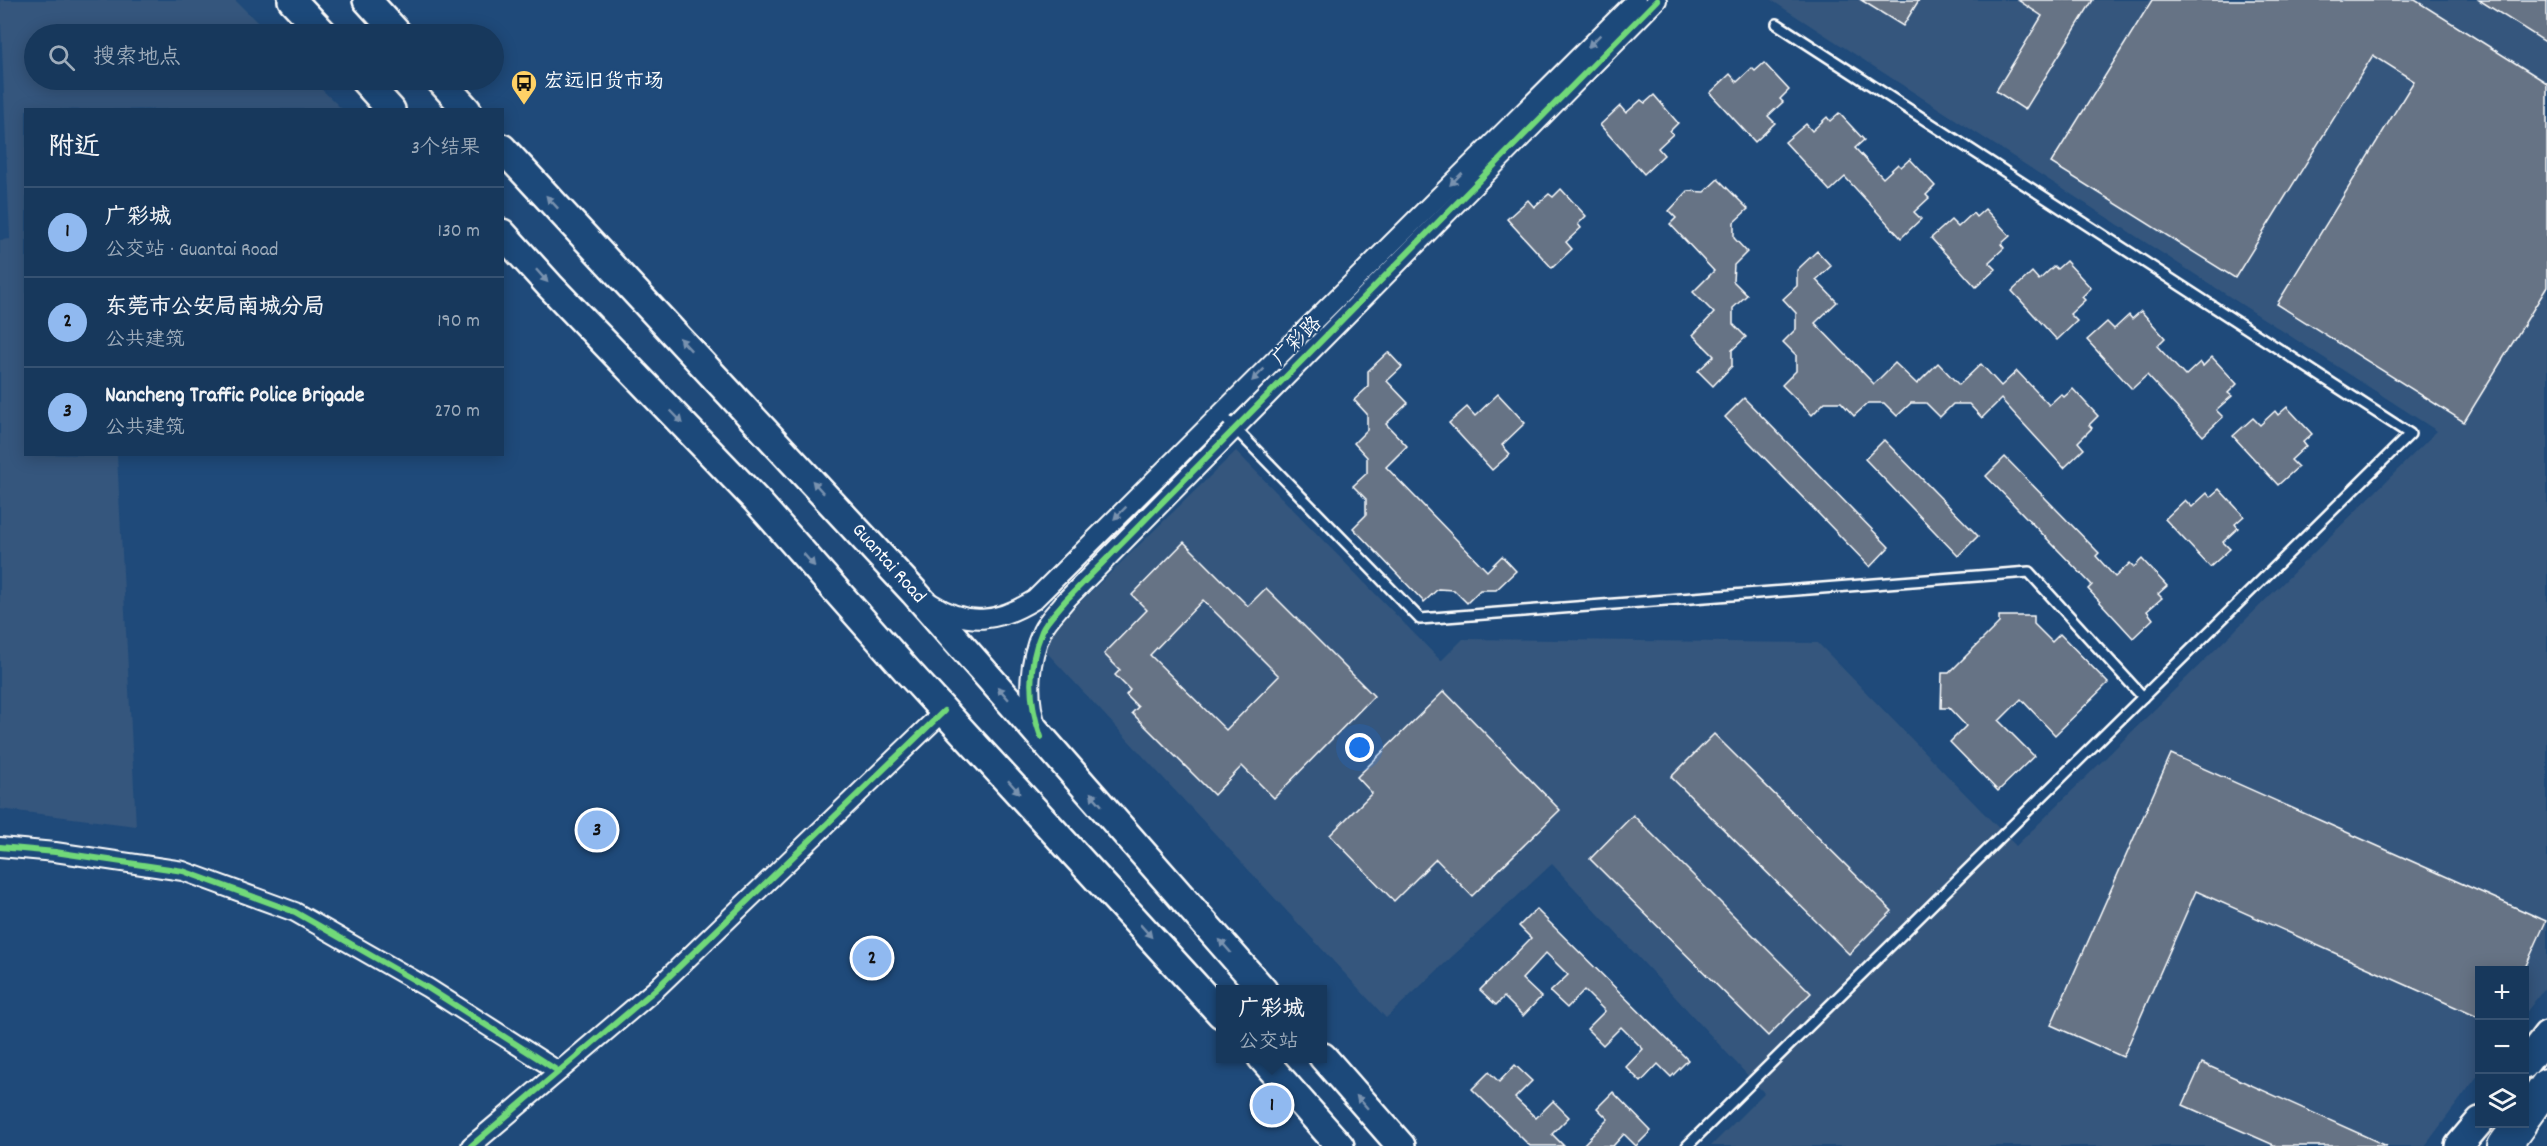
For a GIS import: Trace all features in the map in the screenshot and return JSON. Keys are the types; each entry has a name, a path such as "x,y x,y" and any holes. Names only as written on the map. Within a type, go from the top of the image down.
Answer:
{"highway":[{"path":"2529,1110 2547,1085"},
{"path":"2504,1146 2517,1128"}],"main road":[{"path":"292,0 315,24"},
{"path":"367,0 389,24"},
{"path":"373,90 389,108"},
{"path":"449,90 465,108"},
{"name":"Guantai Road","path":"504,150 914,592 1259,985"},
{"path":"504,235 756,500 944,711 1216,1009"},
{"path":"2529,1058 2547,1035"},
{"path":"1327,1062 1401,1146"},
{"path":"1266,1063 1340,1146"},
{"path":"2459,1146 2475,1127"}],"street":[{"name":"广彩路","path":"914,592 943,611 968,620 990,618 1016,611 1034,600 1636,0"},
{"name":"广彩路","path":"1041,737 1032,712 1029,691 1042,630 1065,601 1657,0"},
{"path":"471,1146 656,989 944,711"},
{"path":"0,847 55,852 183,871 295,912 428,988 558,1071"}],"lane":[{"path":"1687,1146 2410,434 1777,24"},
{"path":"1220,413 1420,619 2029,572 2143,697"}],"shaded area":[{"path":"0,0 235,0 259,24 24,24 24,90 322,90 341,108 24,108 24,456 117,456 136,826 0,809 0,240 10,239"},
{"path":"1771,0 2547,0 2547,985 2529,1009 2529,966 2475,966 2475,1079 2425,1146 1711,1146 1764,1093 1552,864 1386,1018 1038,643 1236,451 1441,661 1463,639 1818,643 2016,846 2437,431"}],"building":[{"path":"1861,0 1919,0 1903,26"},
{"path":"2018,0 2093,0 2025,110 1996,91 2042,16"},
{"path":"2152,0 2415,0 2547,83 2547,287 2464,422 2277,304 2414,81 2373,55 2235,278 2051,163"},
{"path":"2479,0 2547,0 2547,43"},
{"path":"1764,63 1789,90 1780,99 1783,102 1768,116 1775,123 1755,142 1710,93 1730,74 1737,82 1752,68 1755,71"},
{"path":"1654,95 1678,123 1670,131 1673,134 1658,148 1664,155 1644,174 1600,125 1620,106 1626,113 1641,100 1645,103"},
{"path":"1839,113 1864,140 1855,148 1883,178 1898,164 1901,167 1910,159 1935,186 1926,195 1929,198 1914,212 1921,219 1901,238 1845,177 1830,191 1785,142 1806,124 1812,131 1827,117 1830,121"},
{"path":"1718,179 1748,209 1734,222 1734,238 1747,252 1734,265 1733,281 1747,295 1733,308 1733,324 1746,337 1732,350 1732,366 1713,386 1698,371 1714,356 1693,335 1714,313 1693,292 1714,271 1670,224 1676,218 1669,211 1688,191 1704,192"},
{"path":"1561,189 1586,216 1578,224 1581,228 1566,242 1572,249 1552,268 1507,219 1528,200 1534,207 1549,194 1553,197"},
{"path":"1985,209 2010,236 2001,244 2004,248 1989,262 1996,269 1976,287 1931,238 1951,220 1958,227 1973,213 1976,217"},
{"path":"1817,251 1831,266 1816,280 1837,302 1815,323 1874,384 1895,363 1917,384 1938,363 1959,385 1981,364 2001,386 2017,371 2049,405 2061,394 2064,397 2073,389 2098,416 2089,425 2092,428 2078,442 2084,449 2064,468 2001,399 1982,418 1969,404 1953,404 1940,417 1926,403 1911,403 1897,416 1884,403 1868,403 1854,416 1841,402 1825,402 1812,415 1782,385 1796,371 1796,355 1783,342 1796,329 1796,313 1783,299 1797,286 1797,270"},
{"path":"2066,261 2091,288 2082,297 2085,300 2070,314 2077,321 2057,340 2012,291 2032,272 2039,280 2054,266 2057,269"},
{"path":"2141,311 2165,338 2157,346 2185,376 2200,362 2203,366 2212,357 2237,384 2228,393 2232,396 2216,410 2223,417 2203,436 2147,375 2132,389 2087,340 2107,322 2114,329 2129,315 2132,319"},
{"path":"1388,352 1402,367 1387,381 1408,403 1386,424 1407,446 1386,467 1487,571 1502,556 1516,571 1496,590 1480,590 1467,603 1454,590 1438,589 1424,602 1353,528 1366,515 1366,499 1353,486 1367,473 1367,457 1354,443 1367,430 1367,414 1354,400 1368,387 1368,371"},
{"path":"1498,394 1525,423 1502,445 1510,454 1492,470 1449,423 1467,407 1475,416"},
{"path":"1744,398 1889,547 1870,567 1725,417"},
{"path":"2287,407 2312,434 2303,442 2306,446 2291,460 2298,467 2278,485 2233,436 2253,418 2260,425 2275,411 2278,415"},
{"path":"1884,440 1978,536 1958,556 1865,459"},
{"path":"2005,457 2099,553 2096,556 2115,577 2130,563 2134,567 2142,559 2167,586 2158,594 2162,598 2147,611 2153,619 2133,638 2088,589 2092,585 1986,476"},
{"path":"2219,489 2244,516 2235,524 2238,528 2223,542 2230,549 2210,567 2165,519 2185,500 2192,507 2207,493 2210,497"},
{"path":"1184,542 1248,606 1266,588 1374,696 1274,798 1242,766 1214,795 1132,713 1138,707 1126,695 1130,690 1115,675 1120,670 1104,654 1147,610 1132,595","holes":["1203,600 1279,676 1226,730 1150,655"]},
{"path":"1999,616 2034,616 2034,624 2052,642 2060,634 2108,683 2055,735 2021,699 1999,721 2034,756 1998,791 1950,742 1966,726 1949,708 1941,708 1942,673 1949,673 1999,623"},
{"path":"1444,691 1560,810 1472,896 1436,859 1394,901 1330,835 1372,793 1357,777"},
{"path":"1714,734 1892,911 1849,954 1671,777"},
{"path":"2171,754 2546,921 2526,966 2475,966 2475,1016 2196,891 2123,1057 2051,1025"},
{"path":"1633,815 1811,993 1768,1036 1590,859"},
{"path":"1536,909 1688,1060 1671,1077 1658,1064 1641,1082 1626,1067 1643,1049 1621,1027 1603,1045 1587,1029 1605,1011 1584,990 1567,1008 1550,992 1568,975 1546,953 1522,979 1541,997 1523,1016 1504,997 1496,1005 1480,990 1531,938 1519,926"},
{"path":"2202,1063 2387,1146 2276,1146 2183,1105"},
{"path":"1515,1065 1532,1081 1515,1098 1536,1118 1553,1101 1569,1117 1552,1134 1564,1146 1530,1146 1472,1089 1489,1072 1499,1082"},
{"path":"1613,1092 1651,1131 1636,1146 1624,1134 1613,1146 1582,1146 1608,1119 1597,1108"}],"cycle path":[{"path":"1041,737 1034,710 1031,684 1037,644 1046,623 1065,601 1657,0"},
{"path":"471,1146 656,989 944,711"},
{"path":"0,847 55,852 183,871 295,912 428,988 558,1071"}],"place":[{"name":"宏远旧货市场","path":"524,106"},
{"name":"Nancheng Traffic Police Brigade","path":"597,830"},
{"name":"东莞市公安局南城分局","path":"872,958"},
{"name":"广彩城","path":"1272,1105"}]}
